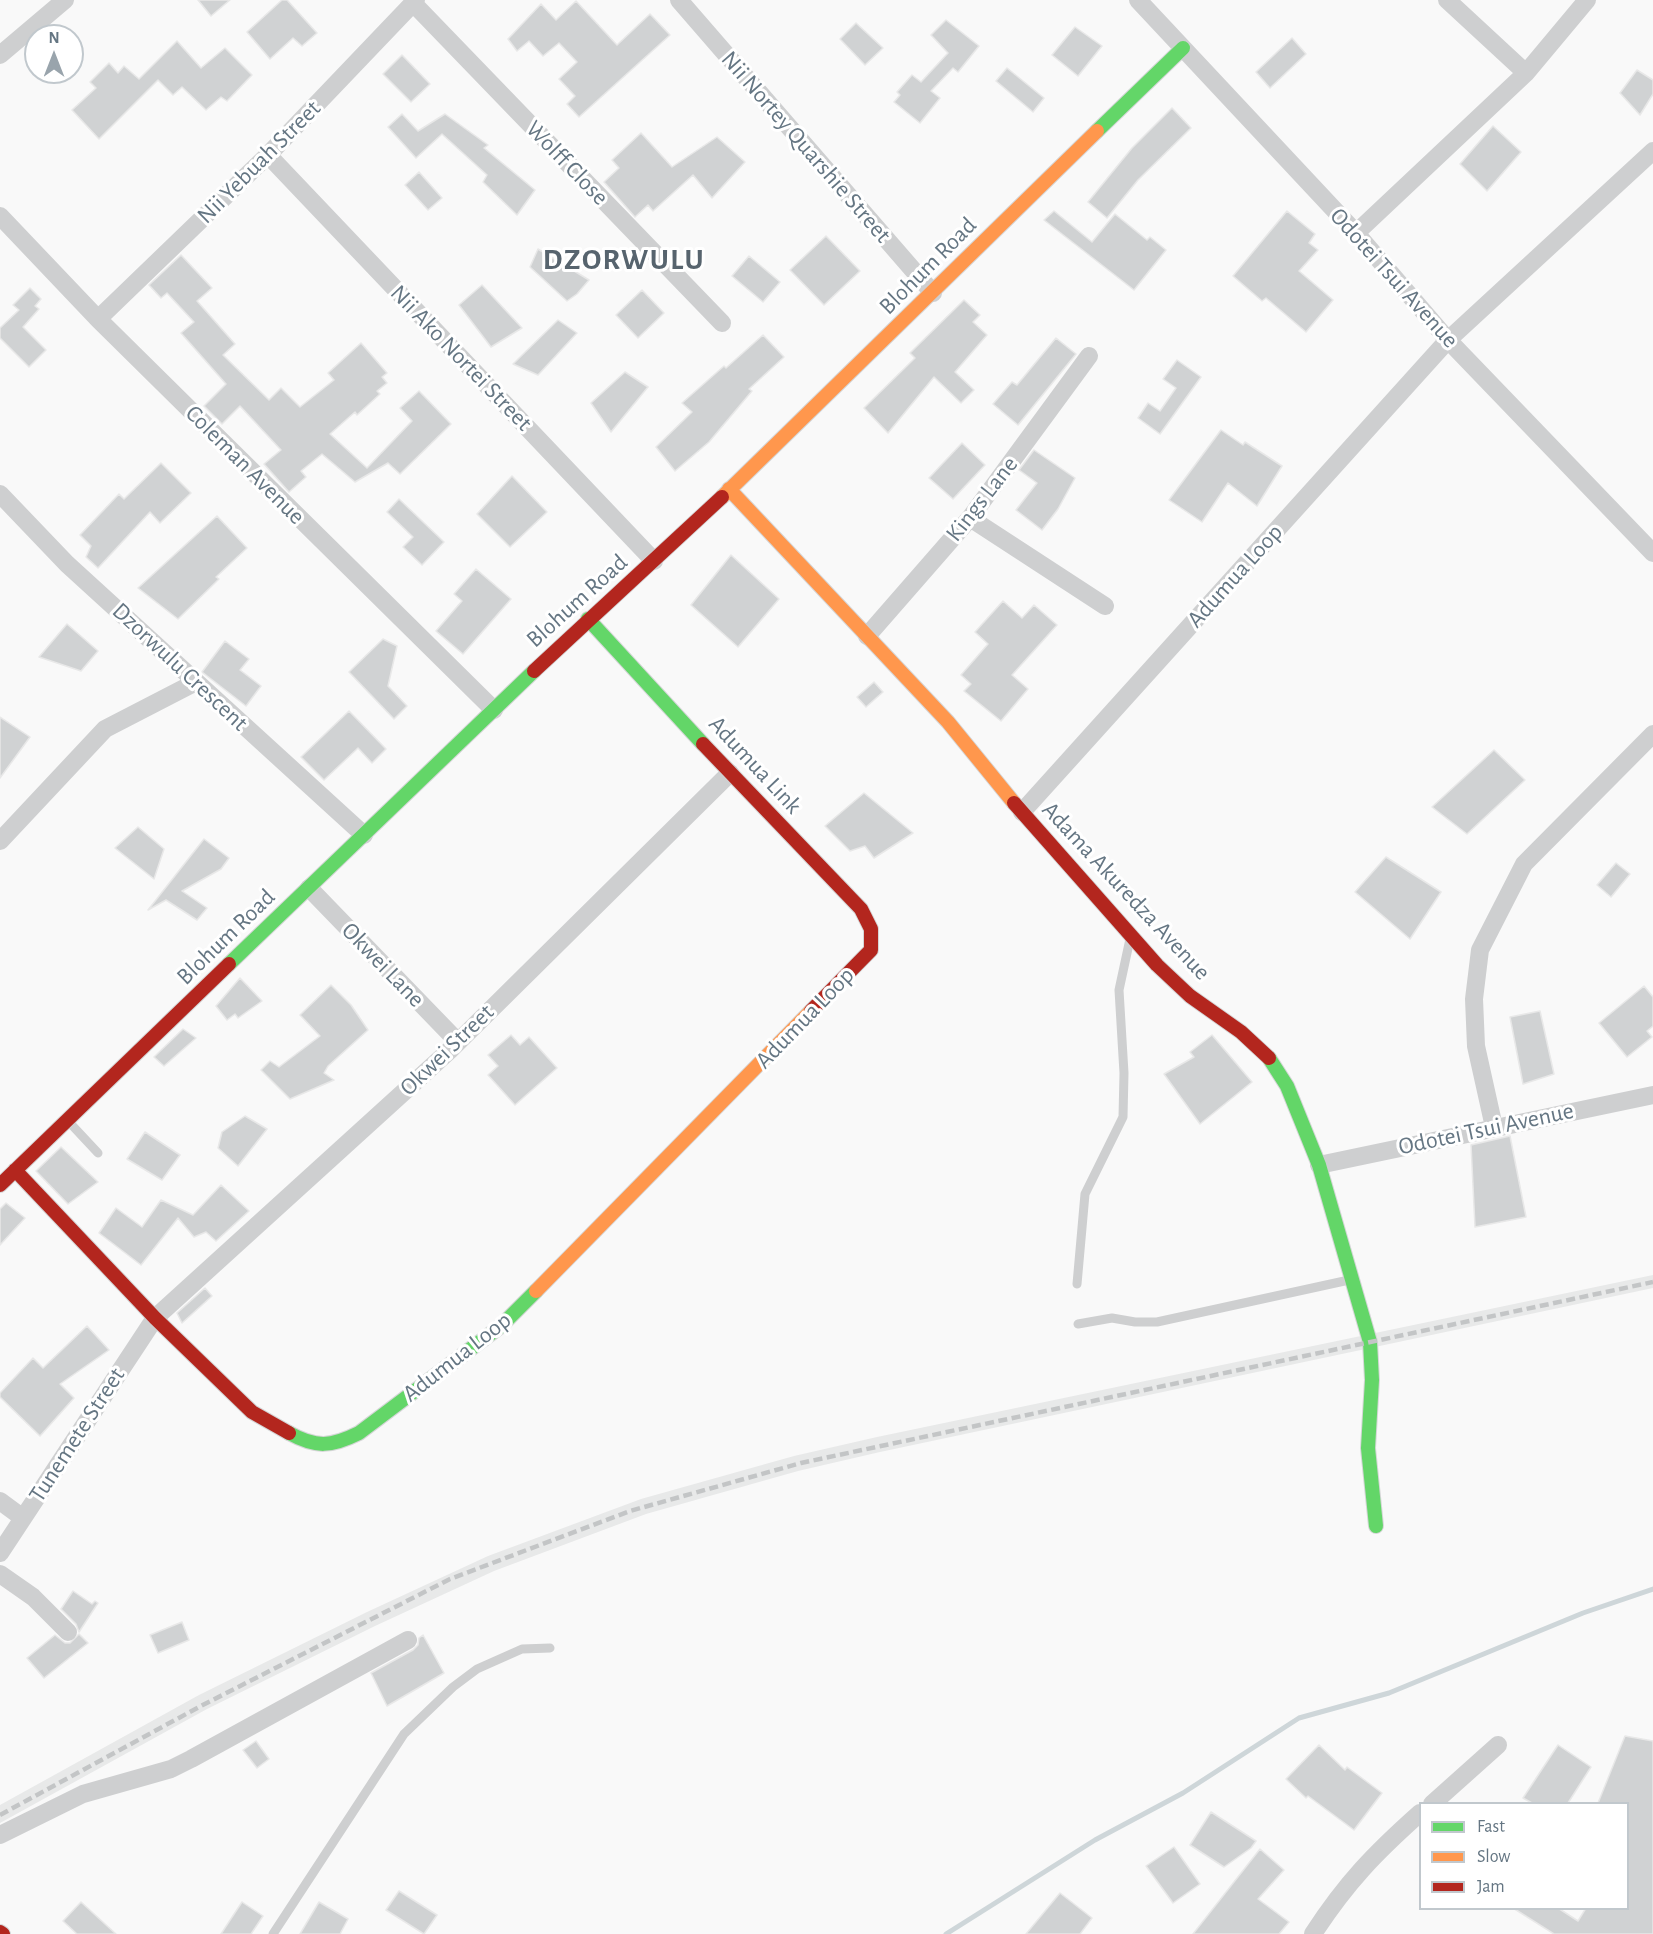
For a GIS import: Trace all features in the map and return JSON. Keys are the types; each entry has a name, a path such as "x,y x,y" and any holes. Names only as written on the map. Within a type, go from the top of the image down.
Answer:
{"street":[{"path":"0,55 65,0"},
{"name":"Nii Nortey Quarshie Street","path":"679,0 933,293"},
{"name":"Odotei Tsui Avenue","path":"1138,0 1356,233 1448,340 1653,552"},
{"path":"1447,0 1526,73"},
{"path":"1356,233 1526,73 1587,0"},
{"name":"Nii Yebuah Street","path":"98,319 268,155 414,2"},
{"name":"Wolff Close","path":"414,2 722,323"},
{"name":"Blohum Road","path":"0,1185 588,619 654,561 933,293 1060,165 1183,48"},
{"name":"Adumua Loop","path":"1022,812 1448,340 1653,151"},
{"name":"Nii Ako Nortei Street","path":"268,155 654,561"},
{"name":"Coleman Avenue","path":"0,216 98,319 494,710"},
{"name":"Kings Lane","path":"867,636 970,518 1089,356"},
{"name":"Adama Akuredza Avenue","path":"729,489 948,722 1022,812 1157,965 1190,996 1242,1032 1266,1054 1287,1086 1319,1165 1350,1280 1370,1342 1372,1380 1368,1448 1376,1526"},
{"name":"Dzorwulu Crescent","path":"0,494 67,564 364,835"},
{"path":"970,518 1105,606"},
{"name":"Adumua Link","path":"588,619 730,773 861,909 870,929 871,950"},
{"path":"0,841 105,729 196,682"},
{"path":"1494,1127 1476,1046 1474,999 1480,950 1524,864 1653,735"},
{"name":"Okwei Street","path":"155,1318 458,1042 730,773"},
{"name":"Okwei Lane","path":"309,888 458,1042"},
{"name":"Adumua Loop","path":"15,1170 155,1318 252,1412 288,1435 309,1444 339,1443 359,1433 501,1326 871,950"},
{"name":"Odotei Tsui Avenue","path":"1319,1165 1653,1095"},
{"name":"Tunemete Street","path":"0,1553 155,1318"},
{"path":"0,1501 23,1518"},
{"path":"0,1574 33,1597 68,1632"},
{"path":"0,1835 84,1794 171,1769 408,1640"},
{"path":"1433,1802 1498,1745"},
{"path":"1313,1934 1340,1892 1378,1850 1419,1814"}],"lane":[{"path":"1077,1284 1084,1194 1123,1117 1124,1073 1119,990 1131,934"},
{"path":"68,1120 98,1153"},
{"path":"1078,1324 1112,1318 1136,1322 1157,1322 1350,1280"},
{"path":"273,1934 404,1734 453,1687 477,1669 506,1654 522,1649 550,1648"}],"shaded area":[{"path":"1653,1275 1653,1288 880,1452 798,1471 646,1514 494,1571 375,1626 207,1709 0,1823 0,1805 199,1695 367,1612 488,1556 641,1499 794,1456 877,1437"}],"building":[{"path":"198,0 230,0 211,16"},
{"path":"282,0 287,0 317,33 302,46 293,38 270,59 247,32"},
{"path":"576,1 617,45 650,14 670,35 579,117 567,104 575,96 559,79 577,62 559,43 543,56 529,41 517,51 508,39 541,4 556,20"},
{"path":"946,20 979,46 958,72 953,68 931,91 940,98 920,123 894,102 900,95 897,92 912,75 921,82 948,53 931,35"},
{"path":"856,23 883,48 865,65 840,39"},
{"path":"1075,27 1102,46 1078,76 1052,55"},
{"path":"1292,38 1306,54 1270,88 1256,72"},
{"path":"177,41 201,68 225,48 252,75 227,101 221,97 206,110 182,87 173,95 158,80 99,139 72,110 96,88 90,82 109,63 118,73 124,66 139,79"},
{"path":"402,55 430,84 411,102 383,74"},
{"path":"1007,68 1044,98 1033,112 996,81"},
{"path":"1637,70 1653,80 1653,94 1640,115 1620,93"},
{"path":"1172,108 1191,128 1138,180 1107,218 1088,202 1132,148"},
{"path":"402,114 418,131 445,114 488,145 484,148 535,190 517,215 483,182 487,175 442,134 416,158 388,127"},
{"path":"1493,126 1521,152 1487,191 1460,164"},
{"path":"641,133 672,167 717,137 745,162 712,198 693,175 653,211 648,205 635,217 604,182 619,168 612,160"},
{"path":"419,172 442,198 428,210 405,185"},
{"path":"1054,211 1092,242 1115,214 1147,240 1150,237 1166,250 1134,290 1044,220"},
{"path":"1287,211 1315,234 1309,243 1318,250 1299,271 1333,300 1306,332 1266,298 1262,301 1233,276"},
{"path":"826,236 860,271 824,305 790,270"},
{"path":"538,249 589,280 577,294 567,301 530,267"},
{"path":"181,255 212,288 197,301 235,344 223,355 269,400 281,388 300,407 334,380 328,373 361,343 387,373 382,377 387,383 377,391 380,394 357,415 355,412 330,434 367,468 412,421 400,408 419,391 451,424 400,474 388,463 355,482 322,454 301,471 306,477 289,492 264,464 281,450 240,406 222,424 204,406 226,384 181,333 194,322 167,293 161,298 149,285"},
{"path":"749,256 780,282 763,302 732,276"},
{"path":"482,285 522,328 491,347 459,305"},
{"path":"30,288 41,299 35,306 39,309 23,327 46,350 29,367 0,338 0,328 19,310 13,305"},
{"path":"642,290 664,313 638,338 616,315"},
{"path":"964,300 980,315 973,322 987,335 955,372 974,390 961,403 934,377 888,433 864,408 915,358 910,353"},
{"path":"558,320 577,333 538,375 513,364"},
{"path":"763,335 784,357 749,389 752,391 709,442 675,471 656,447 692,412 682,403"},
{"path":"1056,338 1076,354 1018,425 993,404 1012,382 1017,385"},
{"path":"1177,360 1201,377 1160,434 1138,418 1148,403 1160,411 1176,388 1163,379"},
{"path":"625,372 648,387 611,432 591,403"},
{"path":"1221,430 1243,445 1245,442 1282,466 1257,506 1228,483 1202,522 1169,500"},
{"path":"962,443 985,465 953,499 929,478"},
{"path":"1034,450 1075,478 1058,509 1042,530 1016,510 1037,483 1019,470"},
{"path":"161,463 191,493 160,523 150,512 98,568 86,557 91,546 80,535 119,494 124,499"},
{"path":"512,476 547,512 510,547 477,514"},
{"path":"399,499 444,542 422,565 403,547 413,537 387,512"},
{"path":"217,516 247,548 216,577 219,579 178,619 138,588"},
{"path":"731,555 779,599 738,647 691,605"},
{"path":"476,569 511,599 463,654 436,631 462,601 454,594"},
{"path":"1003,601 1022,618 1034,605 1057,625 1012,675 1028,689 1001,721 964,691 971,684 961,675 988,644 975,632"},
{"path":"67,624 98,651 81,671 39,657"},
{"path":"383,639 397,646 388,686 407,706 394,719 349,672"},
{"path":"225,641 249,659 240,670 261,686 246,706 202,672"},
{"path":"874,682 883,692 866,707 857,697"},
{"path":"349,711 386,749 372,763 358,748 324,780 301,757"},
{"path":"0,717 30,737 0,778"},
{"path":"1494,750 1525,780 1467,834 1432,807"},
{"path":"864,793 913,833 874,858 865,846 850,851 825,826"},
{"path":"138,827 164,849 154,879 115,848"},
{"path":"204,839 229,858 221,869 182,891 207,908 197,920 166,900 148,910"},
{"path":"1386,857 1441,892 1410,939 1355,892"},
{"path":"1616,863 1630,874 1611,897 1597,885"},
{"path":"240,978 262,1001 238,1018 235,1014 227,1020 216,1006"},
{"path":"331,985 351,1005 368,1030 328,1066 324,1073 334,1080 290,1099 261,1070 270,1061 279,1067 320,1036 300,1015"},
{"path":"1644,986 1653,997 1653,1026 1647,1031 1652,1037 1627,1057 1599,1023"},
{"path":"1540,1011 1554,1074 1523,1084 1510,1017"},
{"path":"183,1029 196,1038 164,1066 154,1057"},
{"path":"511,1035 520,1045 529,1037 557,1068 515,1105 488,1075 498,1066 488,1055"},
{"path":"1212,1035 1252,1082 1200,1124 1164,1074 1194,1057 1190,1052"},
{"path":"245,1116 267,1129 238,1166 218,1148 222,1132"},
{"path":"145,1132 180,1155 162,1180 127,1159"},
{"path":"1510,1136 1526,1217 1475,1227 1471,1145"},
{"path":"61,1147 98,1182 68,1204 36,1171"},
{"path":"221,1185 249,1211 216,1241 206,1232 194,1237 178,1218 141,1265 99,1233 116,1208 142,1227 161,1200 193,1215"},
{"path":"6,1203 25,1218 0,1245 0,1209"},
{"path":"205,1288 212,1296 182,1323 177,1313"},
{"path":"87,1326 109,1350 60,1384 74,1398 40,1436 0,1397 0,1393 33,1358 43,1368"},
{"path":"73,1591 92,1604 95,1601 98,1603 79,1632 76,1624 61,1609"},
{"path":"182,1622 189,1640 158,1653 150,1635"},
{"path":"79,1634 88,1643 44,1678 27,1658 55,1635 65,1643 70,1643"},
{"path":"423,1635 444,1673 387,1706 371,1673 413,1650"},
{"path":"1625,1736 1653,1741 1653,1934 1554,1934 1516,1910 1561,1910 1578,1921 1585,1910 1629,1910 1629,1802 1598,1802"},
{"path":"256,1741 269,1759 257,1768 243,1750"},
{"path":"1319,1745 1345,1770 1347,1767 1382,1793 1354,1830 1308,1796 1306,1798 1286,1779"},
{"path":"1558,1745 1591,1767 1569,1802 1530,1802 1523,1798"},
{"path":"1211,1812 1256,1841 1251,1848 1224,1867 1190,1845"},
{"path":"1174,1847 1200,1884 1173,1903 1146,1866"},
{"path":"1260,1849 1284,1870 1258,1899 1289,1922 1279,1934 1193,1934"},
{"path":"399,1891 437,1915 424,1934 386,1910"},
{"path":"1060,1893 1092,1918 1080,1934 1026,1934"},
{"path":"81,1902 116,1934 77,1934 63,1921"},
{"path":"242,1902 263,1916 251,1934 221,1934"},
{"path":"319,1902 348,1919 340,1934 300,1934"}],"waterway":[{"path":"946,1934 1095,1840 1183,1793 1299,1718 1389,1693 1583,1613 1653,1589"}],"railway":[{"path":"0,1815 199,1707 450,1579 630,1511 801,1463 1653,1282"}],"traffic: fast":[{"path":"1097,131 1183,48"},
{"path":"588,619 703,744"},
{"path":"229,964 534,671"},
{"path":"1269,1058 1287,1086 1319,1165 1370,1342 1372,1380 1368,1448 1376,1526"},
{"path":"289,1433 307,1441 324,1444 340,1441 359,1433 501,1326 536,1291"}],"traffic: slow":[{"path":"722,497 1097,131"},
{"path":"729,489 948,722 1014,803"},
{"path":"536,1291 811,1011"}],"traffic: jam":[{"path":"534,671 722,497"},
{"path":"703,744 861,909 871,929 871,950 811,1011"},
{"path":"1014,803 1157,965 1190,996 1241,1032 1269,1058"},
{"path":"0,1185 229,964"},
{"path":"15,1170 155,1318 252,1412 289,1433"}],"district":[{"name":"DZORWULU","path":"624,260"}]}
